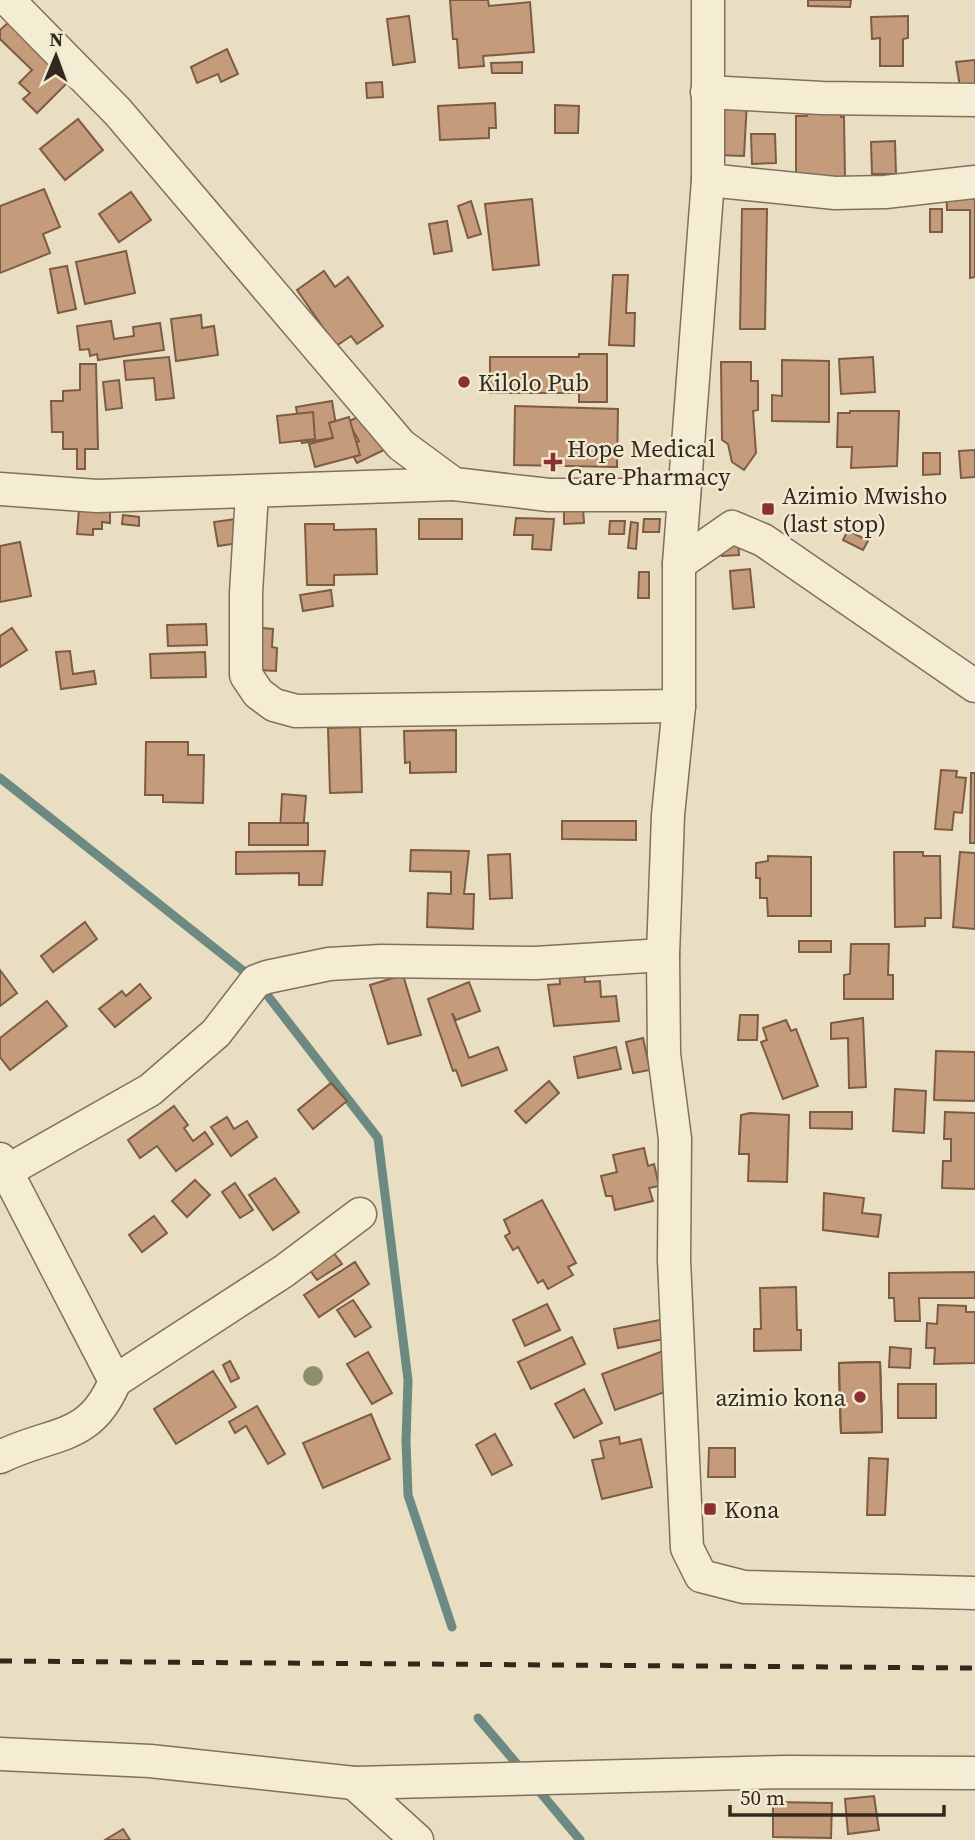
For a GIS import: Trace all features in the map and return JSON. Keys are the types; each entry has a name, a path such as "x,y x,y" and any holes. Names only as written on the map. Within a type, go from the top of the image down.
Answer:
{"street":[{"path":"709,0 708,180 679,564 679,706 668,816 663,955 664,1054 675,1139 674,1261 687,1548 701,1576 744,1587 975,1593"},
{"path":"14,2 118,112 401,445 454,484"},
{"path":"707,93 975,100"},
{"path":"708,180 835,193 885,192 975,182"},
{"path":"0,489 97,496 252,493 454,484 549,495 684,495"},
{"path":"252,493 244,659 246,675 258,693 274,705 296,711 679,706"},
{"path":"679,564 732,527 763,540 926,654 972,680"},
{"path":"115,1381 2,1165 150,1090 216,1033 256,981 267,976 329,964 381,961 536,963 663,955"},
{"path":"0,1457 79,1427 94,1418 106,1404 115,1381 284,1271 359,1214"},
{"path":"0,1754 150,1762 354,1783 785,1772 975,1773"},
{"path":"354,1783 417,1840"}],"building":[{"path":"450,0 488,0 489,6 530,2 534,52 483,56 484,66 459,68 457,39 453,39"},
{"path":"808,0 851,0 850,7 808,6"},
{"path":"409,16 415,62 393,65 387,19"},
{"path":"908,16 908,38 903,39 903,66 880,66 880,38 872,39 871,17"},
{"path":"11,20 71,79 37,113 23,99 30,93 19,83 32,70 0,39 0,30"},
{"path":"227,49 238,74 221,82 218,74 197,83 191,67"},
{"path":"975,60 975,91 961,93 956,62"},
{"path":"522,62 522,73 492,73 491,63"},
{"path":"382,82 383,97 367,98 366,83"},
{"path":"719,100 747,101 744,156 716,155"},
{"path":"495,103 496,128 489,128 489,138 440,140 438,106"},
{"path":"555,105 579,106 578,133 555,133"},
{"path":"808,111 842,111 845,179 796,180 796,116 807,116"},
{"path":"78,119 103,150 65,180 40,149"},
{"path":"751,134 775,134 776,163 752,164"},
{"path":"895,141 896,174 872,174 871,142"},
{"path":"975,183 975,277 970,278 970,210 947,210 946,184"},
{"path":"44,189 60,227 43,234 50,253 0,273 0,206"},
{"path":"131,192 151,220 119,242 99,214"},
{"path":"532,199 539,265 493,270 485,204"},
{"path":"471,201 481,234 468,238 458,206"},
{"path":"742,209 767,209 765,329 740,329"},
{"path":"930,209 942,209 942,232 930,232"},
{"path":"447,221 452,251 434,254 429,224"},
{"path":"126,251 135,293 85,304 76,262"},
{"path":"67,266 76,309 58,313 50,269"},
{"path":"324,271 335,287 348,277 383,326 357,344 351,336 336,346 297,290"},
{"path":"613,275 628,275 626,313 635,313 634,346 609,345"},
{"path":"201,315 202,328 214,326 218,355 176,361 171,319"},
{"path":"111,321 114,339 134,336 133,327 160,323 164,350 98,360 97,354 90,356 89,349 80,350 77,326"},
{"path":"579,354 607,354 607,402 579,402 579,393 490,393 490,357 579,357"},
{"path":"169,357 174,398 156,400 154,378 126,380 124,361"},
{"path":"873,357 875,392 841,394 839,359"},
{"path":"782,360 829,361 829,422 772,421 772,395 782,396"},
{"path":"721,362 751,362 751,381 758,381 758,410 753,411 756,453 744,470 732,462 728,444 722,440"},
{"path":"80,364 96,364 98,449 85,449 85,469 77,469 77,449 63,449 63,432 52,432 51,401 63,401 63,391 80,390"},
{"path":"119,380 122,408 106,410 103,382"},
{"path":"332,401 338,437 302,443 296,407"},
{"path":"515,406 618,409 617,467 514,465"},
{"path":"899,411 897,466 851,468 852,447 837,447 838,413"},
{"path":"313,412 315,439 280,443 277,416"},
{"path":"365,413 384,450 357,463 348,447 359,441 348,422"},
{"path":"349,417 360,455 315,467 309,444 333,438 329,423"},
{"path":"975,450 975,477 961,478 959,451"},
{"path":"923,453 940,453 940,474 923,475"},
{"path":"564,508 583,508 584,523 564,524"},
{"path":"79,509 110,511 110,523 102,522 102,529 93,529 93,535 77,534"},
{"path":"123,515 139,517 139,526 122,524"},
{"path":"516,518 554,519 551,550 532,549 533,535 514,535"},
{"path":"236,519 239,543 218,546 214,522"},
{"path":"419,519 462,519 462,539 419,539"},
{"path":"644,519 660,519 659,532 643,532"},
{"path":"610,521 625,521 624,534 609,534"},
{"path":"631,522 638,523 636,549 628,548"},
{"path":"305,524 334,524 334,530 376,529 377,574 334,575 334,585 307,585"},
{"path":"848,530 868,541 863,550 843,540"},
{"path":"738,540 739,555 722,556 721,541"},
{"path":"20,542 31,596 0,602 0,546"},
{"path":"750,569 754,607 733,609 730,571"},
{"path":"639,572 649,572 649,598 638,598"},
{"path":"331,590 333,606 303,611 300,595"},
{"path":"206,624 207,645 168,646 167,625"},
{"path":"240,626 273,629 272,647 277,648 276,671 258,670"},
{"path":"12,628 27,650 0,667 0,636"},
{"path":"70,651 73,674 94,671 96,684 61,689 56,652"},
{"path":"205,652 206,677 151,678 150,654"},
{"path":"360,727 362,792 330,793 328,728"},
{"path":"456,730 456,772 410,773 410,762 405,763 404,731"},
{"path":"146,742 188,742 188,755 204,755 203,803 163,802 163,795 145,795"},
{"path":"941,770 957,771 956,777 966,778 962,813 954,812 952,830 935,829"},
{"path":"971,773 975,773 975,843 970,843"},
{"path":"282,794 306,796 303,833 280,832"},
{"path":"562,821 636,821 636,840 562,839"},
{"path":"249,823 308,823 308,845 249,845"},
{"path":"411,850 469,851 464,894 474,894 473,929 427,927 428,893 451,894 451,872 410,871"},
{"path":"325,851 322,885 299,885 299,873 236,874 236,852"},
{"path":"894,852 923,852 923,856 940,856 941,918 925,918 925,926 895,927"},
{"path":"960,852 975,853 975,929 953,927"},
{"path":"510,854 512,898 490,899 488,855"},
{"path":"768,856 811,857 811,916 768,916 767,898 760,898 760,878 756,878 756,863 768,861"},
{"path":"85,922 97,939 53,972 41,956"},
{"path":"799,941 831,941 831,952 799,952"},
{"path":"851,944 889,944 888,975 893,975 893,999 844,999 844,975 850,974"},
{"path":"0,970 17,993 0,1006"},
{"path":"584,970 585,982 600,981 601,997 616,996 619,1021 554,1026 548,985 560,984 559,972"},
{"path":"403,975 421,1035 388,1044 370,985"},
{"path":"469,982 480,1011 456,1020 452,1013 469,1058 498,1047 507,1070 462,1086 456,1070 453,1071 428,999"},
{"path":"140,984 151,998 115,1027 99,1009 122,991 126,996"},
{"path":"47,1001 67,1026 10,1070 0,1057 0,1038"},
{"path":"740,1015 758,1015 757,1040 738,1040"},
{"path":"863,1018 866,1087 849,1088 848,1038 831,1039 831,1023"},
{"path":"786,1020 791,1031 796,1029 818,1086 783,1099 761,1042 767,1040 763,1028"},
{"path":"643,1038 650,1070 633,1073 626,1042"},
{"path":"616,1047 621,1069 578,1078 574,1057"},
{"path":"936,1051 975,1052 975,1101 934,1100"},
{"path":"549,1081 559,1093 526,1123 515,1111"},
{"path":"331,1083 347,1101 313,1129 298,1110"},
{"path":"895,1089 926,1091 924,1133 893,1131"},
{"path":"174,1106 188,1125 184,1128 193,1141 205,1132 213,1144 176,1171 157,1146 140,1158 128,1140"},
{"path":"810,1112 852,1112 852,1129 810,1128"},
{"path":"945,1112 975,1113 975,1189 942,1188 943,1161 951,1161 951,1139 944,1139"},
{"path":"741,1115 789,1115 787,1182 748,1181 749,1154 739,1154"},
{"path":"227,1117 234,1129 247,1121 257,1137 231,1156 211,1127"},
{"path":"644,1148 648,1166 654,1164 659,1186 649,1188 653,1201 615,1210 612,1196 606,1196 601,1176 617,1172 613,1155"},
{"path":"275,1178 299,1212 273,1230 249,1195"},
{"path":"195,1180 210,1195 187,1217 172,1201"},
{"path":"235,1183 253,1210 240,1218 222,1192"},
{"path":"824,1193 864,1198 862,1213 881,1215 878,1237 823,1230"},
{"path":"542,1200 576,1263 568,1267 573,1275 548,1289 543,1280 538,1283 518,1247 513,1250 505,1236 510,1233 504,1220"},
{"path":"154,1216 167,1233 142,1252 129,1235"},
{"path":"333,1252 342,1264 317,1280 309,1269"},
{"path":"355,1262 369,1284 319,1317 304,1295"},
{"path":"975,1272 975,1298 919,1298 920,1321 895,1321 894,1298 889,1298 889,1273"},
{"path":"796,1287 797,1330 801,1330 801,1350 754,1351 754,1329 761,1329 760,1288"},
{"path":"353,1300 371,1327 355,1337 337,1310"},
{"path":"547,1304 560,1330 525,1346 513,1320"},
{"path":"938,1305 966,1306 966,1312 975,1312 975,1363 934,1364 935,1348 926,1348 927,1323 937,1324"},
{"path":"660,1320 664,1339 618,1348 614,1329"},
{"path":"572,1337 585,1364 531,1389 518,1362"},
{"path":"890,1347 911,1349 910,1368 889,1367"},
{"path":"663,1351 676,1388 615,1410 602,1374"},
{"path":"368,1352 392,1393 372,1404 347,1364"},
{"path":"230,1361 239,1378 231,1382 223,1365"},
{"name":"azimio kona","path":"880,1362 882,1432 841,1433 839,1363"},
{"name":"azimio kona","path":"880,1362 882,1432 841,1433 839,1363"},
{"name":"azimio kona","path":"880,1362 882,1432 841,1433 839,1363"},
{"path":"213,1371 236,1407 176,1444 154,1409"},
{"path":"898,1384 936,1384 936,1418 898,1418"},
{"path":"584,1389 602,1423 574,1438 555,1404"},
{"path":"257,1406 285,1454 268,1464 246,1426 235,1433 229,1422"},
{"path":"371,1414 390,1459 323,1488 303,1443"},
{"path":"495,1434 512,1465 492,1475 476,1445"},
{"path":"619,1437 620,1444 641,1439 652,1487 602,1499 592,1460 604,1458 600,1441"},
{"path":"709,1448 735,1448 735,1477 708,1477"},
{"path":"869,1458 888,1459 885,1515 867,1515"},
{"path":"874,1796 879,1830 848,1834 845,1799"},
{"path":"773,1802 832,1803 831,1838 773,1837"},
{"path":"123,1829 130,1840 105,1840"}],"waterway":[{"path":"0,778 251,977"},
{"path":"261,987 378,1138 408,1380 408,1495 452,1627"},
{"path":"478,1718 522,1770"},
{"path":"535,1786 580,1840"}],"railway":[{"path":"0,1661 975,1668"}],"place":[{"name":"Kilolo Pub","path":"464,382"},
{"name":"Hope Medical Care Pharmacy","path":"553,462"},
{"name":"Azimio Mwisho (last stop)","path":"768,509"},
{"name":"azimio kona","path":"860,1397"},
{"name":"Kona","path":"710,1509"}]}
